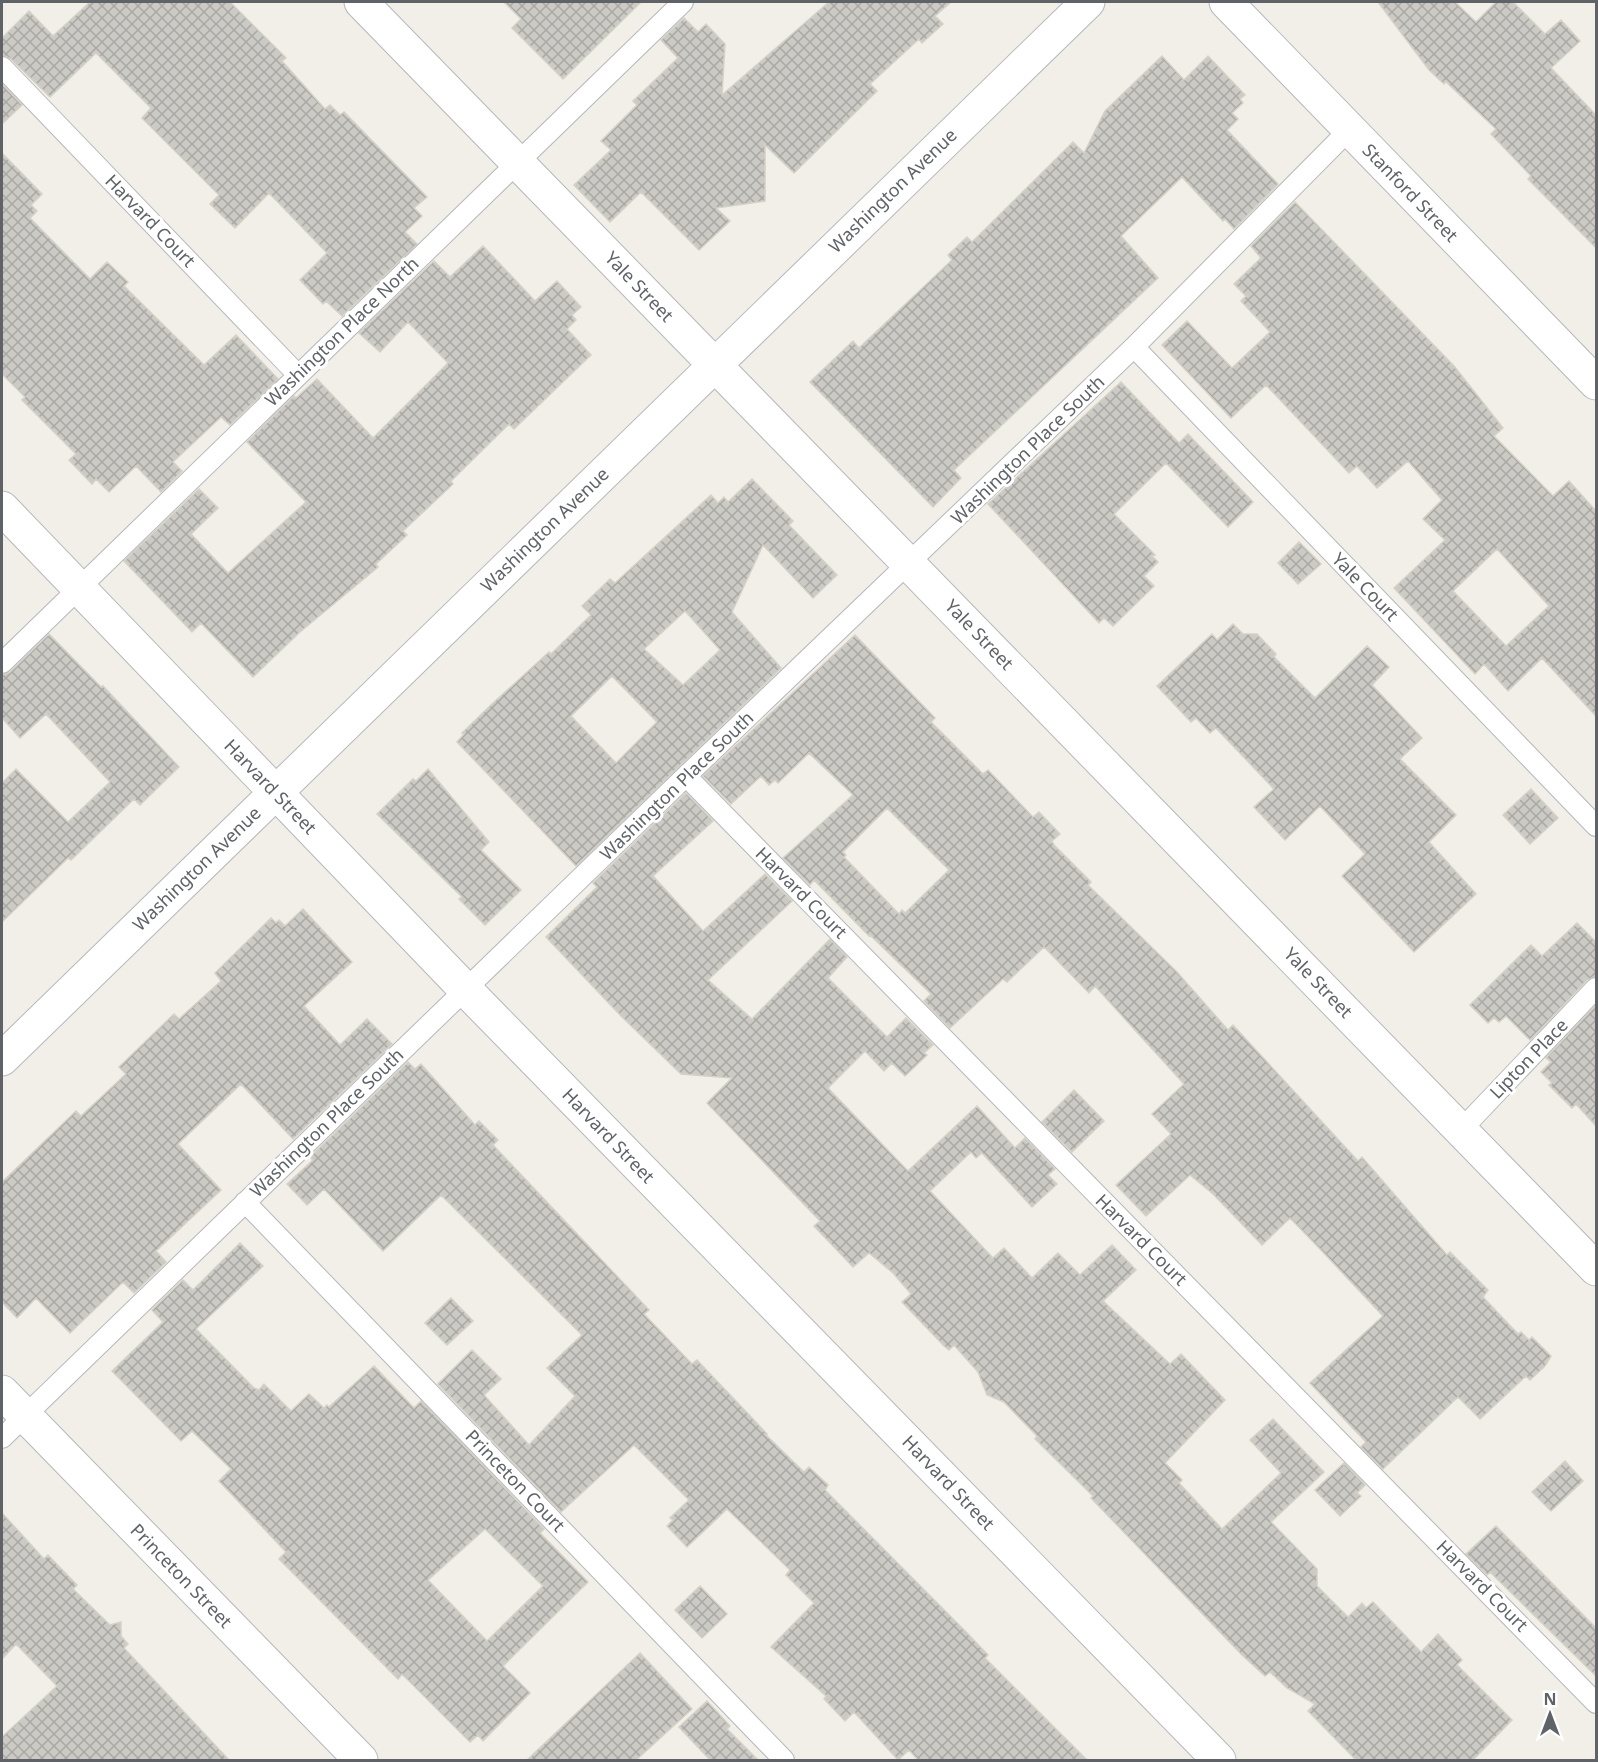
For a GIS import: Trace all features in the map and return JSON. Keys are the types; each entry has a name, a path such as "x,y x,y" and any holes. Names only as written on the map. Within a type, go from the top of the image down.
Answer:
{"street":[{"name":"Yale Street","path":"361,2 1596,1269"},
{"name":"Washington Avenue","path":"2,1059 1088,2"},
{"name":"Stanford Street","path":"1226,2 1596,383"},
{"name":"Harvard Street","path":"2,508 465,989 1219,1761"},
{"name":"Princeton Street","path":"2,1392 361,1761"}],"lane":[{"name":"Washington Place North","path":"2,663 683,2"},
{"name":"Harvard Court","path":"2,67 298,375"},
{"name":"Washington Place South","path":"2,1438 686,776 1134,347 1348,130"},
{"name":"Yale Court","path":"1134,347 1596,826"},
{"name":"Harvard Court","path":"686,776 1596,1703"},
{"name":"Lipton Place","path":"1461,1130 1596,988"},
{"name":"Princeton Court","path":"245,1202 784,1761"}],"building":[{"path":"90,2 230,2 286,58 282,61 325,109 330,105 340,115 344,112 427,197 414,208 422,216 405,232 417,244 342,316 326,301 323,304 300,280 327,253 269,193 235,228 210,204 219,195 142,118 151,108 96,53 50,97 11,59 2,55 2,38 29,11 53,36"},
{"path":"504,2 641,2 563,79 512,28 521,19"},
{"path":"829,2 951,2 935,16 943,24 922,43 919,39 870,84 877,91 794,173 765,145 765,201 716,208 730,221 699,250 641,192 610,222 574,185 611,150 601,141 637,105 633,101 678,58 661,40 684,18 698,32 706,24 725,44 722,95"},
{"path":"1378,2 1455,2 1476,22 1496,2 1513,2 1545,34 1561,20 1580,41 1551,68 1596,115 1596,248 1528,179 1531,176 1491,134 1496,129 1445,81 1444,84 1429,70"},
{"path":"1162,56 1184,80 1208,56 1245,95 1240,99 1243,103 1232,113 1238,119 1227,130 1278,184 1234,229 1225,219 1223,221 1182,177 1121,236 1158,278 954,470 961,478 933,507 810,382 853,341 859,348 952,260 948,255 967,237 972,242 1073,142 1084,153 1105,111"},
{"path":"2,84 22,105 2,124"},
{"path":"2,153 42,194 31,205 37,211 30,218 90,279 107,262 128,282 124,286 204,365 236,335 278,379 230,425 221,417 173,462 182,471 161,492 136,466 109,492 96,479 92,484 69,460 76,454 22,400 25,397 2,374"},
{"path":"1295,202 1454,366 1503,428 1494,436 1553,496 1569,481 1596,511 1596,716 1542,658 1508,691 1484,664 1475,674 1394,588 1445,540 1423,519 1442,500 1408,461 1377,488 1357,466 1349,473 1266,385 1231,418 1162,345 1187,321 1232,368 1270,332 1241,301 1246,296 1234,284 1261,258 1251,246","holes":["1497,549 1549,606 1506,646 1453,591"]},
{"path":"483,246 535,301 557,281 581,307 572,315 576,320 567,329 591,355 514,429 509,424 451,481 453,484 403,531 407,535 376,564 378,567 300,632 253,677 201,623 192,632 124,561 199,489 218,508 191,534 228,573 306,502 247,442 294,396 296,398 317,379 373,438 448,363 408,322 380,352 359,333 434,261 450,277"},
{"path":"1121,382 1179,443 1188,434 1253,502 1228,527 1166,463 1114,514 1155,555 1152,556 1158,562 1144,576 1154,586 1113,626 1104,618 1099,623 988,504"},
{"path":"752,479 793,521 789,525 837,575 813,598 763,545 732,612 781,668 576,866 457,742 464,734 462,733 492,704 549,652 551,654 591,615 582,606 610,579 615,583 711,495 718,503 724,497 728,502","holes":["685,611 720,650 683,685 644,649","612,676 657,722 616,763 571,716"]},
{"path":"1299,542 1321,564 1298,584 1278,563"},
{"path":"1233,624 1243,634 1257,634 1276,654 1274,657 1315,698 1367,646 1389,667 1372,685 1422,738 1400,759 1456,815 1429,842 1476,894 1414,952 1342,876 1365,854 1320,806 1285,840 1254,807 1274,789 1216,728 1210,733 1196,718 1191,722 1157,686 1212,634 1217,640"},
{"path":"49,634 101,687 103,686 179,767 140,805 134,799 71,860 68,858 2,922 2,783 16,769 68,822 110,782 46,714 20,738 2,718 2,675 10,672"},
{"path":"855,635 935,718 931,722 983,774 988,770 1033,817 1039,812 1060,834 1052,841 1054,845 1091,882 1088,885 1177,972 1228,1030 1233,1025 1358,1161 1362,1157 1447,1255 1450,1252 1488,1290 1483,1297 1518,1334 1521,1332 1529,1340 1532,1337 1551,1356 1545,1366 1530,1380 1526,1376 1480,1419 1458,1397 1383,1469 1361,1447 1366,1442 1310,1383 1383,1316 1290,1218 1262,1245 1213,1194 1190,1175 1146,1216 1116,1185 1171,1134 1152,1114 1184,1084 1095,986 1089,993 1044,947 1007,982 1003,979 950,1028 924,1001 931,994 814,880 810,885 783,858 853,795 809,753 778,783 775,780 769,785 761,776 731,804 703,776","holes":["887,808 949,870 905,913 902,910 899,914 844,857 846,855 843,852"]},
{"path":"428,769 489,842 481,850 521,890 485,925 459,899 462,897 377,814 413,779 416,781"},
{"path":"1531,789 1558,818 1530,844 1503,815"},
{"path":"686,793 713,821 653,876 703,931 765,874 792,901 708,980 752,1019 830,939 847,957 828,978 887,1037 906,1018 933,1045 924,1053 927,1055 905,1076 892,1063 884,1071 865,1051 828,1088 908,1171 977,1106 1015,1148 1025,1138 1055,1169 1048,1175 1057,1184 1032,1207 982,1153 976,1158 971,1152 930,1191 993,1258 1004,1248 1032,1278 1058,1253 1080,1275 1112,1245 1136,1270 1103,1301 1170,1364 1181,1354 1225,1400 1165,1463 1182,1480 1179,1483 1222,1529 1281,1473 1250,1440 1273,1419 1324,1472 1271,1522 1317,1569 1317,1586 1348,1617 1362,1603 1366,1608 1373,1602 1421,1652 1438,1634 1462,1660 1457,1665 1512,1720 1472,1761 1357,1761 1308,1711 1315,1704 1287,1688 1270,1672 1265,1676 1242,1655 1091,1498 1093,1496 1035,1439 1037,1436 1004,1402 987,1395 978,1372 954,1345 949,1350 944,1346 902,1302 911,1294 893,1273 869,1253 853,1267 814,1226 820,1221 707,1103 732,1078 681,1074 621,1016 546,937 597,887 593,883"},
{"path":"303,909 352,962 304,1006 340,1045 367,1019 392,1044 293,1139 241,1084 178,1144 221,1190 156,1251 166,1262 134,1293 123,1282 70,1333 36,1298 17,1318 2,1302 2,1182 76,1111 81,1116 126,1074 119,1067 174,1014 179,1019 221,981 215,973 271,918 276,923 279,920 285,926"},
{"path":"1577,923 1596,942 1596,976 1587,980 1530,1040 1506,1016 1499,1022 1494,1018 1488,1023 1470,1005 1531,945 1542,956"},
{"path":"1596,1005 1596,1126 1576,1104 1572,1108 1549,1085 1552,1083 1541,1072 1551,1062 1546,1058"},
{"path":"408,1062 415,1069 421,1064 475,1125 479,1121 498,1140 493,1145 649,1310 644,1314 692,1364 697,1360 766,1435 804,1472 809,1467 828,1485 825,1490 970,1636 988,1655 985,1658 1088,1761 919,1761 909,1750 898,1760 854,1712 845,1721 824,1699 826,1696 771,1647 814,1603 786,1575 790,1570 727,1509 687,1547 667,1526 673,1520 670,1518 689,1500 634,1445 561,1512 438,1384 472,1350 501,1379 484,1395 529,1445 575,1396 547,1368 582,1335 441,1195 383,1251 324,1189 307,1205 287,1184 313,1160 310,1157"},
{"path":"1074,1090 1104,1121 1072,1152 1042,1122"},
{"path":"240,1243 263,1266 196,1329 254,1388 259,1390 264,1384 291,1411 309,1394 324,1408 327,1405 329,1407 374,1366 414,1408 421,1401 544,1529 540,1533 588,1582 503,1666 530,1693 483,1741 478,1735 470,1742 402,1674 398,1679 279,1559 286,1552 219,1481 231,1469 192,1431 181,1441 112,1371 163,1322 152,1310 183,1280 193,1290","holes":["485,1529 543,1586 487,1641 428,1580"]},
{"path":"451,1298 473,1321 447,1345 425,1323"},
{"path":"1565,1461 1583,1481 1551,1511 1532,1492"},
{"path":"1344,1463 1365,1485 1357,1493 1361,1496 1340,1516 1315,1490"},
{"path":"2,1513 44,1559 48,1555 77,1585 73,1589 110,1625 121,1622 121,1636 128,1644 124,1648 230,1761 2,1761 2,1737 57,1686 16,1644 2,1659"},
{"path":"1496,1526 1596,1628 1596,1676 1490,1572 1487,1575 1466,1554"},
{"path":"700,1586 727,1614 702,1638 675,1610"},
{"path":"640,1653 692,1709 635,1761 526,1761"},
{"path":"707,1701 730,1726 727,1729 759,1761 711,1761 679,1727"}]}
